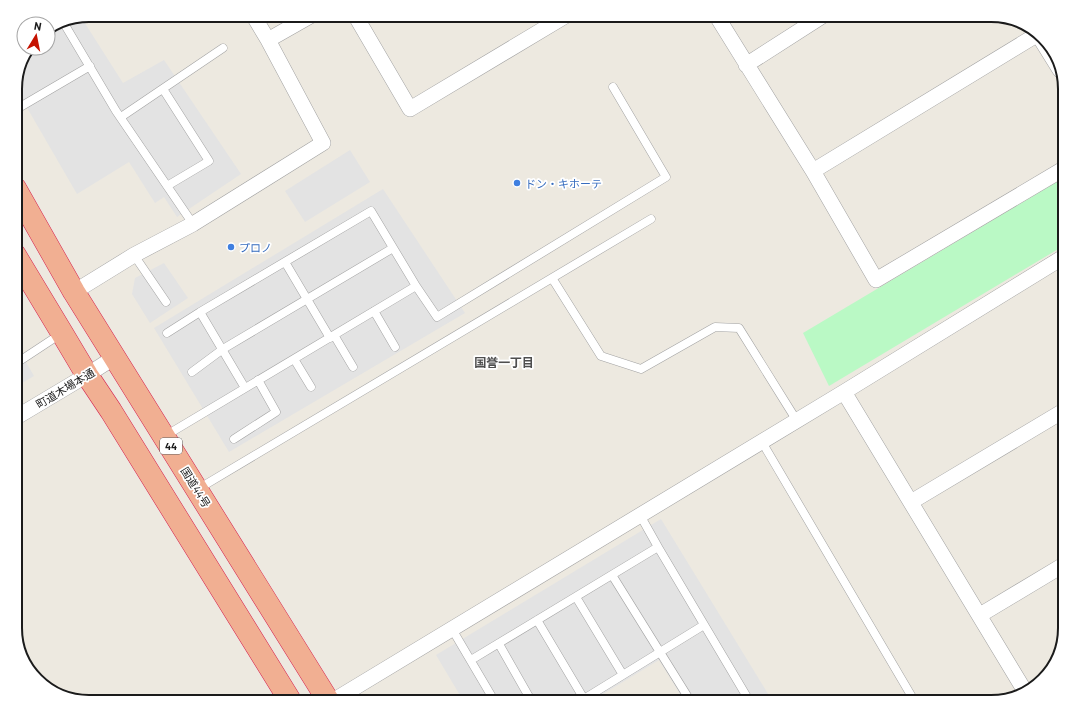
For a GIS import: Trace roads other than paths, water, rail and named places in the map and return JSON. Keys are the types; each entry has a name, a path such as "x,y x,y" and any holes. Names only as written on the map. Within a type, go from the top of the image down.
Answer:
{"highway":[{"name":"国道44号","path":"22,200 74,292 326,695"},
{"path":"22,267 87,375 287,695"}],"street":[{"path":"74,292 134,255 193,224 323,143 257,22"},
{"path":"268,40 300,22"},
{"path":"359,22 410,109 555,22"},
{"path":"720,22 812,171 876,280 1058,172"},
{"path":"746,65 813,22"},
{"path":"812,171 1032,37"},
{"path":"342,695 797,421 1058,260"},
{"name":"町道木場本通","path":"22,414 115,357"},
{"path":"844,392 1023,687"},
{"path":"910,502 1058,414"},
{"path":"980,615 1058,568"}],"lane":[{"path":"66,26 120,117 193,224"},
{"path":"120,117 223,48"},
{"path":"22,106 90,66"},
{"path":"167,333 371,211 436,317 666,177 614,87"},
{"path":"163,89 209,161 168,186"},
{"path":"197,490 651,219"},
{"path":"192,372 222,350 393,248"},
{"path":"134,255 166,302"},
{"path":"285,262 307,299 353,367"},
{"path":"552,278 601,356 641,369 715,327 739,328 797,421"},
{"path":"164,436 416,286"},
{"path":"374,311 395,347"},
{"path":"200,312 245,388"},
{"path":"22,359 62,333"},
{"path":"294,359 311,387"},
{"path":"234,438 276,412 258,380"},
{"path":"762,442 911,695"},
{"path":"640,515 746,695"},
{"path":"471,660 658,547"},
{"path":"612,575 687,695"},
{"path":"576,597 623,675"},
{"path":"537,620 578,695"},
{"path":"591,695 704,625"},
{"path":"452,629 491,695"},
{"path":"498,644 528,695"}],"place":[{"name":"ドン・キホーテ","path":"517,183"},
{"name":"プロノ","path":"231,247"}],"district":[{"name":"国誉一丁目","path":"504,362"}]}
